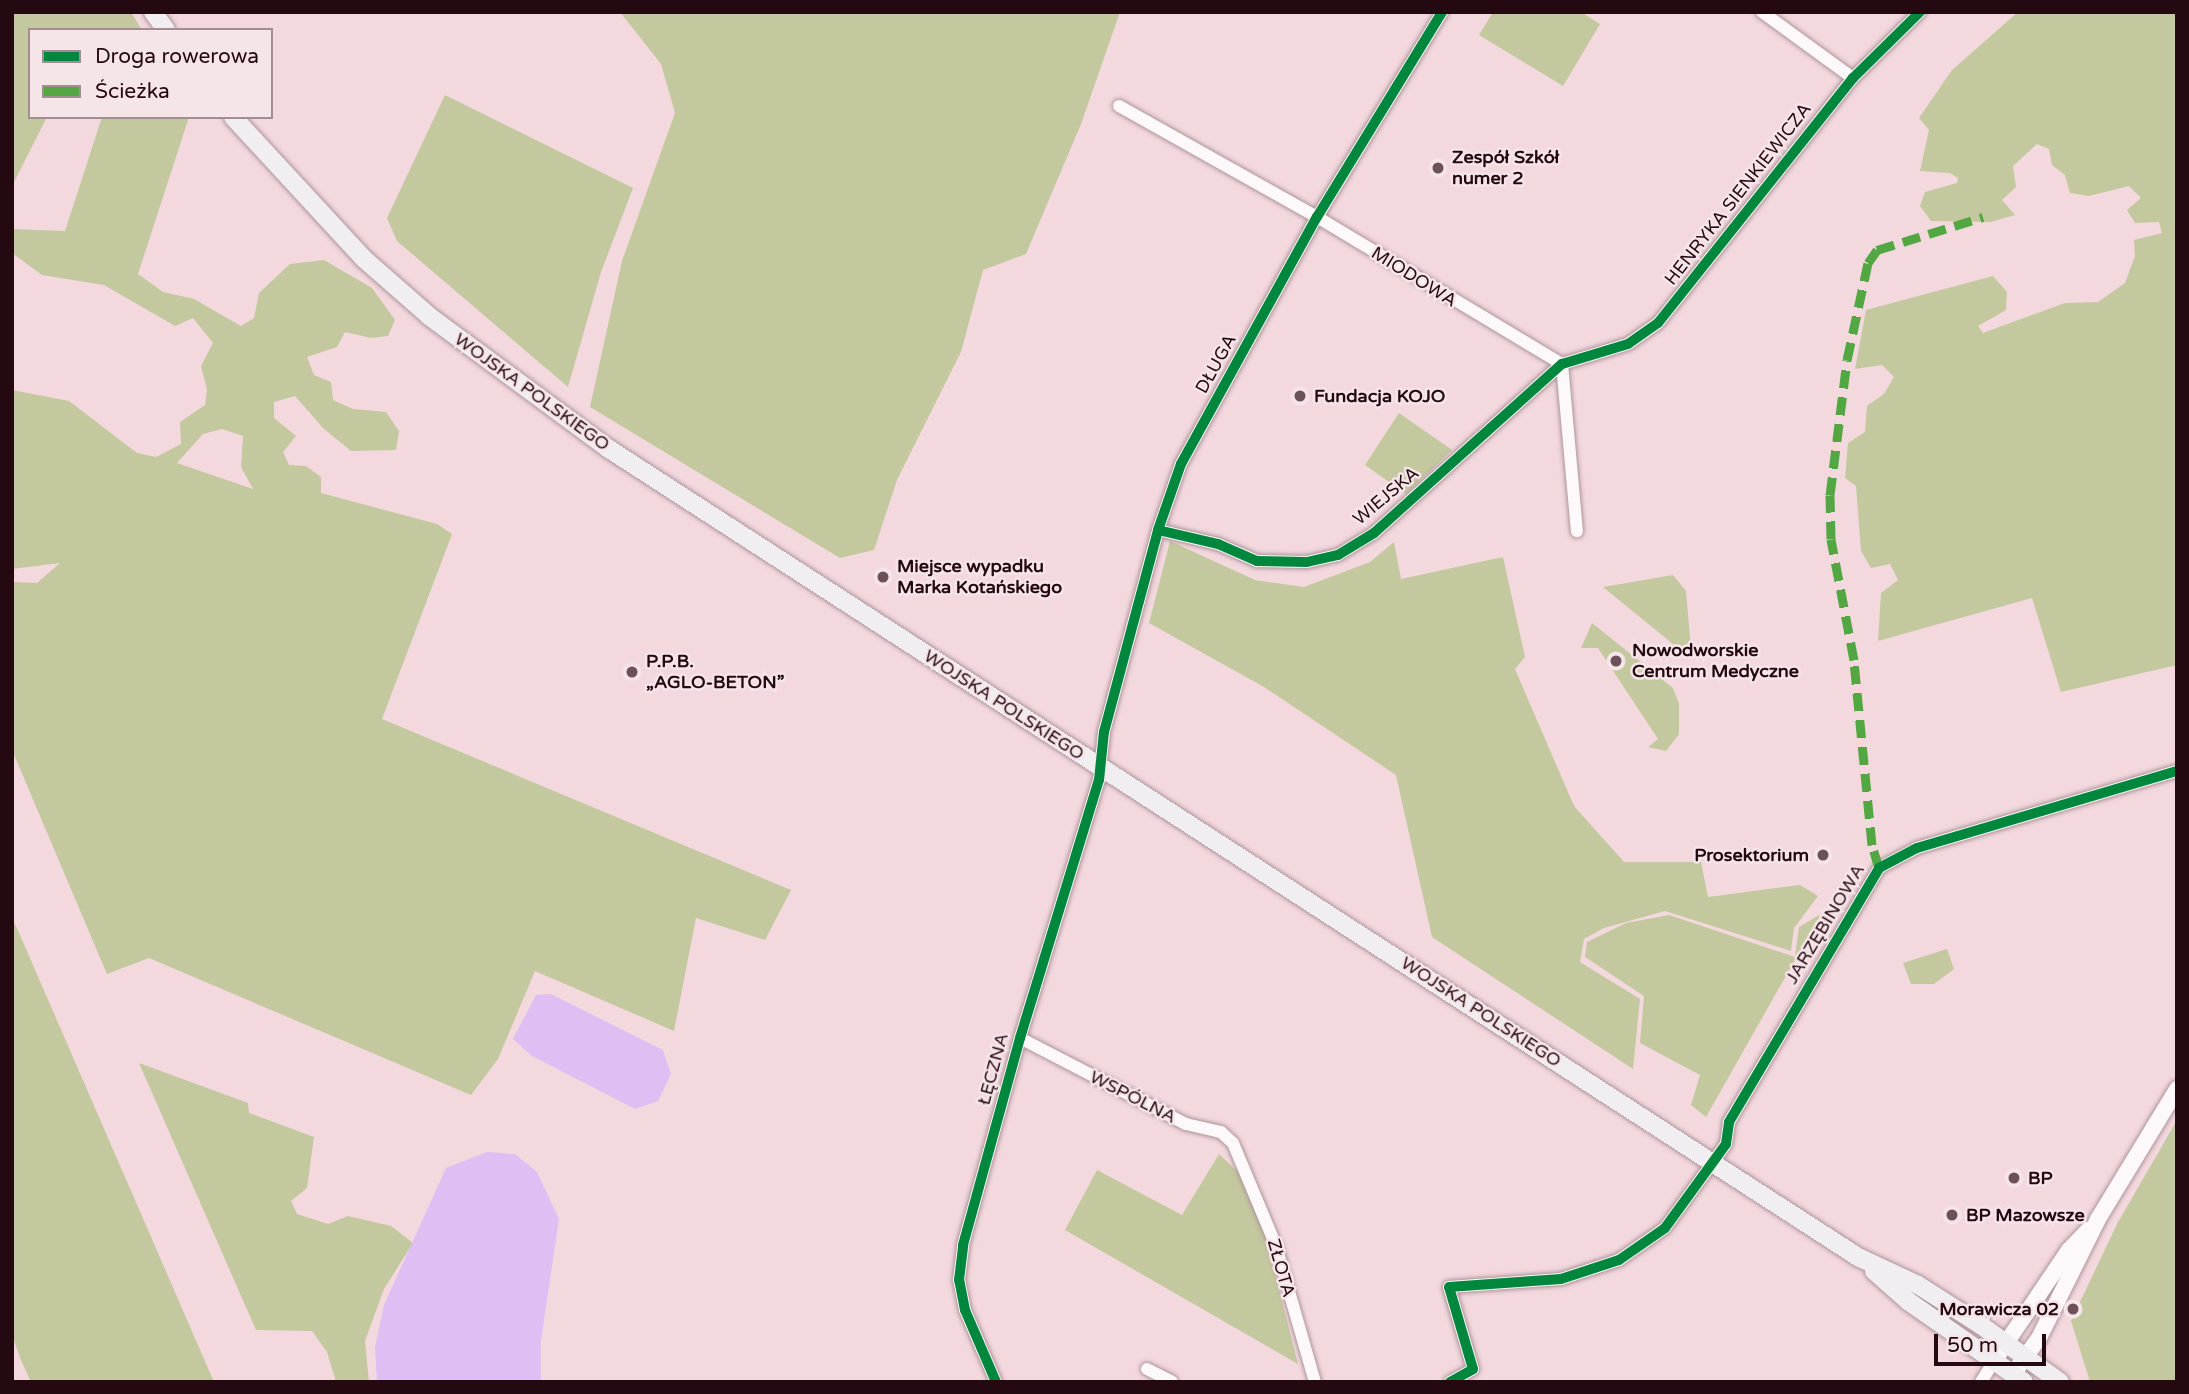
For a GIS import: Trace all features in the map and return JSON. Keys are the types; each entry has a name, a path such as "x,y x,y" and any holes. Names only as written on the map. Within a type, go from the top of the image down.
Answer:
{"main road":[{"path":"153,12 165,28"},
{"name":"WOJSKA POLSKIEGO","path":"235,119 364,258 494,367 609,449 1858,1257 1908,1301 1994,1361 2014,1379"},
{"name":"WOJSKA POLSKIEGO","path":"1858,1257 1919,1285 2060,1382"}],"street":[{"name":"DŁUGA","path":"1099,766 1158,530 1181,464 1317,217 1442,12"},
{"path":"1762,12 1853,78"},
{"name":"HENRYKA SIENKIEWICZA","path":"1562,364 1628,344 1658,323 1853,78 1920,12"},
{"name":"MIODOWA","path":"1119,106 1317,217 1562,364"},
{"path":"1562,364 1577,531"},
{"name":"WIEJSKA","path":"1158,530 1218,544 1257,561 1307,562 1338,555 1374,533 1562,364"},
{"name":"ŁĘCZNA","path":"996,1382 965,1310 959,1280 963,1245 1020,1038 1095,794 1099,766"},
{"name":"JARZĘBINOWA","path":"1450,1382 1473,1369 1449,1287 1561,1279 1619,1260 1665,1228 1715,1163 1726,1144 1730,1122 1879,868 1917,848 2177,771"},
{"name":"WSPÓLNA","path":"1020,1038 1186,1124 1221,1132 1240,1157"},
{"path":"2014,1379 2066,1291 2098,1219 2177,1089"},
{"name":"ZŁOTA","path":"1240,1157 1276,1246 1315,1382"},
{"path":"1981,1382 2005,1342 2069,1250 2098,1219"},
{"path":"1147,1369 1172,1382"}],"green space":[{"path":"12,12 131,12 141,28 28,28 28,119 46,119 12,186"},
{"path":"620,12 1120,12 1081,124 1026,254 983,270 961,352 897,480 874,550 840,558 590,407 622,261 675,113 661,64"},
{"path":"1493,12 1581,12 1600,24 1563,86 1479,35"},
{"path":"2018,12 2177,12 2177,665 2061,692 2032,598 1878,641 1881,593 1898,580 1890,564 1871,568 1861,551 1856,486 1845,478 1848,443 1865,432 1867,406 1884,394 1894,377 1882,365 1855,369 1866,310 1993,276 2007,292 2006,310 1978,326 1983,333 2065,303 2098,302 2125,283 2135,256 2134,240 2162,233 2159,222 2135,223 2127,210 2141,198 2129,186 2089,196 2070,193 2065,175 2052,165 2049,149 2037,144 2013,166 2016,187 2002,200 2015,215 1991,222 1931,221 1920,206 1925,192 1957,183 1958,178 1950,173 1920,171 1929,130 1919,118 1952,70"},
{"path":"445,95 633,188 601,272 568,387 397,241 387,218"},
{"path":"101,119 188,119 138,274 163,292 194,299 241,326 254,318 259,293 290,264 324,260 372,288 395,320 388,336 371,338 345,332 337,347 307,357 314,375 331,382 333,400 353,409 386,412 399,431 396,450 351,451 323,428 295,396 274,402 274,418 296,436 283,452 289,465 306,466 321,477 321,493 437,524 452,534 382,719 791,890 765,940 696,918 674,1031 535,971 498,1059 471,1095 149,958 107,974 12,750 12,582 37,583 60,563 12,569 12,390 69,401 137,453 156,457 181,444 180,422 205,405 207,389 201,366 213,343 193,318 175,326 104,285 42,275 12,253 12,229 65,231","holes":["222,429 243,436 241,467 253,489 177,463 203,434"]},
{"path":"1399,413 1452,450 1406,494 1365,465"},
{"path":"1170,541 1255,580 1304,587 1370,562 1394,542 1401,579 1503,557 1525,657 1515,669 1574,806 1624,862 1701,862 1708,897 1800,885 1818,896 1794,928 1791,951 1665,911 1604,928 1584,939 1580,962 1640,999 1633,1069 1432,937 1396,775 1264,687 1149,623"},
{"path":"1673,575 1686,591 1691,649 1684,653 1603,587"},
{"path":"1592,623 1673,688 1679,704 1679,734 1666,751 1648,747 1658,739 1598,648 1581,648"},
{"path":"1821,914 1706,1117 1691,1105 1700,1075 1640,1043 1644,996 1585,957 1587,942 1626,923 1669,915 1795,957 1799,927"},
{"path":"12,920 214,1382 31,1382 20,1358 12,1334"},
{"path":"1947,949 1954,969 1934,984 1911,984 1903,963"},
{"path":"139,1063 248,1103 249,1113 314,1137 307,1188 291,1201 297,1214 328,1224 348,1216 391,1226 413,1243 384,1289 365,1341 369,1382 336,1382 327,1352 312,1331 256,1330"},
{"path":"2177,1120 2177,1382 2090,1382 2071,1321 2117,1224"},
{"path":"1219,1154 1239,1173 1267,1242 1298,1364 1065,1230 1097,1170 1182,1215"}],"shaded area":[{"path":"551,994 663,1050 671,1074 658,1101 635,1109 532,1056 513,1039 536,995"},
{"path":"487,1152 515,1154 537,1172 559,1219 541,1341 541,1382 377,1382 375,1347 384,1305 446,1168"}],"marked path":[{"path":"1879,868 1872,845 1854,660 1831,539 1830,495 1847,360 1868,263 1877,250 1983,217"}],"cycle path":[{"path":"996,1382 965,1310 959,1280 963,1245 1020,1038 1099,780 1104,732 1158,530 1181,464 1317,217 1442,12"},
{"path":"1158,530 1218,544 1257,561 1307,562 1338,555 1374,533 1562,364 1628,344 1658,323 1853,78 1920,12"},
{"path":"1450,1382 1473,1369 1449,1287 1561,1279 1619,1260 1665,1228 1726,1144 1729,1122 1879,868 1917,848 2177,771"}],"place":[{"name":"Zespół Szkół numer 2","path":"1438,168"},
{"name":"Fundacja KOJO","path":"1300,396"},
{"name":"Miejsce wypadku Marka Kotańskiego","path":"883,577"},
{"name":"Nowodworskie Centrum Medyczne","path":"1616,661"},
{"name":"P.P.B. „AGLO-BETON”","path":"632,672"},
{"name":"Prosektorium","path":"1823,855"},
{"name":"BP","path":"2014,1178"},
{"name":"BP Mazowsze","path":"1952,1215"},
{"name":"Morawicza 02","path":"2073,1309"}]}
